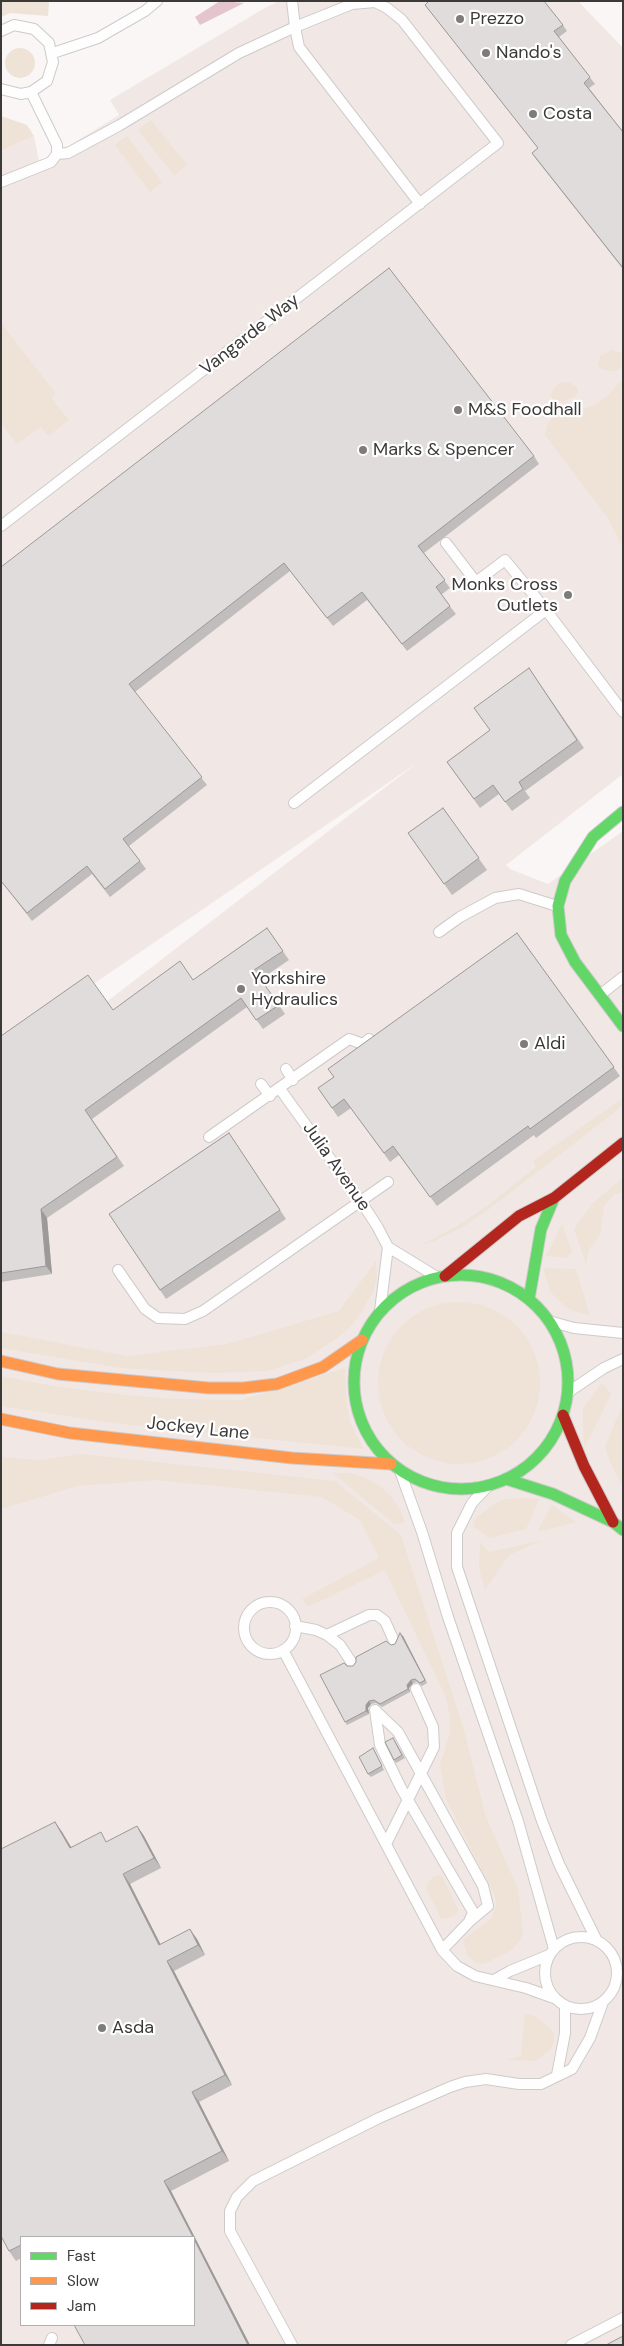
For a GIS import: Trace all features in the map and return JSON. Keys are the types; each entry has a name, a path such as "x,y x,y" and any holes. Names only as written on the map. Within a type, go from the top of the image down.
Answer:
{"street":[{"path":"623,812 590,842 565,881 558,906 562,934 575,962 623,1026"},
{"path":"441,1277 519,1216 554,1198 623,1143"},
{"path":"528,1299 541,1229 554,1198"},
{"path":"467,1275 489,1278 510,1287 528,1299 549,1321 563,1352 567,1368 567,1394 563,1415 550,1442 531,1463 506,1479 489,1486 458,1489 428,1484 396,1467 369,1439 356,1407 354,1373 362,1340 380,1311 406,1290 441,1277 467,1275"},
{"path":"1,1361 58,1374 209,1388 243,1388 277,1384 323,1367 362,1340"},
{"path":"563,1415 584,1466 613,1522"},
{"name":"Jockey Lane","path":"1,1419 79,1434 292,1458 396,1467"},
{"path":"506,1479 540,1488 613,1522 623,1530"}],"lane":[{"path":"53,53 98,38 145,11 157,1"},
{"path":"292,1 299,47 420,204"},
{"name":"Vangarde Way","path":"1,526 498,144 402,20 388,8 375,2 352,4 295,27"},
{"path":"1,31 14,26 34,29 43,35 53,53 52,72 47,81 31,92 21,94 1,89"},
{"path":"57,154 68,153 97,138 239,52 295,27"},
{"path":"1,182 51,162 57,154 57,145 31,92"},
{"path":"446,543 476,582 505,560 546,610 623,712"},
{"path":"294,802 546,610"},
{"path":"439,932 460,917 495,898 519,894 558,906"},
{"path":"599,995 623,978"},
{"path":"209,1137 349,1039 363,1044 369,1039"},
{"path":"286,1069 293,1080"},
{"path":"261,1084 270,1096"},
{"name":"Julia Avenue","path":"280,1089 360,1200 377,1226 388,1248"},
{"path":"118,1270 145,1309 158,1318 185,1319 203,1311 388,1182"},
{"path":"380,1311 388,1248 441,1277"},
{"path":"549,1321 574,1328 623,1333"},
{"path":"567,1394 604,1368 623,1359"},
{"path":"396,1467 518,1821 552,1952"},
{"path":"489,1486 472,1503 457,1533 457,1567 559,1864 596,1940"},
{"path":"272,1602 279,1604 290,1613 295,1626 292,1640 283,1650 267,1653 252,1647 244,1633 246,1617 258,1605 272,1602"},
{"path":"327,1635 369,1615 377,1615 385,1622 394,1641"},
{"path":"295,1626 316,1630 327,1635 340,1645 352,1663"},
{"path":"283,1650 442,1950 457,1966 475,1976 526,1988 554,1998"},
{"path":"386,1844 434,1747 434,1727 416,1689"},
{"path":"442,1950 469,1922 488,1906 483,1886 398,1732 376,1710 380,1745 408,1800 473,1912 469,1922"},
{"path":"292,2345 230,2231 230,2211 237,2197 253,2181 379,2118 464,2082 486,2079 519,2084 541,2084 572,2069 590,2038 603,2002 616,1986 618,1954 596,1940 585,1936 563,1941 552,1952 545,1966 545,1978 548,1989 554,1998 564,2006 584,2010 603,2002"},
{"path":"494,1980 552,1952"},
{"path":"556,2076 565,2033 564,2006"},
{"path":"571,2345 623,2318"}],"shaded area":[{"path":"1,1 49,1 48,16 10,13 1,17"},
{"path":"220,1 244,3 200,25 195,17"},
{"path":"279,1 578,1 623,48 623,507 620,540 623,547 623,774 506,865 510,869 548,884 623,831 623,2345 1,2345 1,151 34,136 39,161 59,152 119,115 110,100","holes":["417,763 105,1003 92,985"]},
{"path":"20,48 31,52 35,63 31,74 20,78 9,74 5,63 9,52"},
{"path":"1,116 27,125 34,136 1,151"},
{"path":"151,120 187,165 174,175 138,130"},
{"path":"127,136 162,182 150,192 115,145"},
{"path":"1,323 56,394 51,398 69,420 48,436 41,427 17,444 1,423"},
{"path":"612,350 623,353 623,366 615,371 602,370 598,365 600,356"},
{"path":"623,379 623,547 608,518 545,435 547,425 552,418 595,405 608,395"},
{"path":"568,382 577,387 578,392 576,396 563,402 552,399 551,394 554,388 560,383"},
{"path":"623,1098 623,1104 615,1112 489,1209 461,1228 437,1240 421,1245 459,1225 487,1206 536,1167 533,1161"},
{"path":"623,1178 623,1192 614,1194 604,1206 600,1235 589,1249 586,1264 574,1229 592,1204"},
{"path":"562,1224 572,1252 566,1258 546,1256"},
{"path":"376,1261 377,1277 374,1290 351,1326 337,1338 305,1359 267,1371 210,1373 120,1368 1,1348 1,1332 127,1356 227,1344 339,1311"},
{"path":"543,1268 576,1269 590,1316 569,1309 559,1301 550,1291"},
{"path":"467,1302 483,1305 497,1311 511,1320 522,1331 537,1359 540,1383 539,1399 531,1421 522,1435 511,1446 483,1461 451,1464 435,1461 421,1455 407,1446 396,1435 381,1407 378,1375 381,1359 387,1345 396,1331 407,1320 435,1305"},
{"path":"345,1368 347,1408 350,1422 364,1449 112,1423 1,1406 1,1376 54,1386 116,1394 174,1399 241,1400"},
{"path":"602,1383 611,1394 585,1447 583,1408"},
{"path":"623,1404 623,1487 610,1462 605,1447"},
{"path":"81,1454 335,1481 401,1535 463,1727 486,1817 518,1889 523,1933 519,1942 510,1951 484,1964 476,1963 467,1955 463,1940 492,1918 496,1905 495,1896 446,1799 440,1765 450,1733 450,1717 445,1695 385,1570 308,1607 302,1599 379,1558 360,1520 322,1497 156,1480 78,1486 1,1509 1,1457 40,1460"},
{"path":"333,1473 350,1473 366,1478 381,1487 400,1509 405,1523 394,1524"},
{"path":"505,1499 539,1499 526,1529 490,1538 473,1526 476,1518 494,1504"},
{"path":"552,1505 576,1522 537,1532"},
{"path":"543,1540 509,1555 485,1589 479,1568 480,1542 489,1552"},
{"path":"442,1876 458,1909 458,1913 452,1917 441,1919 426,1888 433,1877"},
{"path":"525,2014 535,2016 550,2028 554,2034 554,2043 550,2050 535,2061 505,2060 521,2056"}],"building":[{"path":"429,1 544,1 563,25 554,31 590,77 584,83 623,132 623,268 532,153 538,148 425,5"},
{"path":"389,268 534,456 418,546 445,580 436,587 450,606 402,644 362,592 327,618 284,563 129,684 202,777 123,839 140,861 105,889 87,866 27,913 1,881 1,567"},
{"path":"529,668 577,740 519,782 523,789 505,802 493,785 474,799 447,762 490,730 474,708"},
{"path":"443,808 479,858 444,884 408,833"},
{"path":"267,928 283,951 254,970 279,1005 256,1020 241,998 85,1110 117,1157 41,1209 46,1266 1,1273 1,1036 88,975 113,1010 180,961 193,980"},
{"path":"517,933 614,1067 530,1129 528,1126 430,1197 393,1146 384,1153 344,1099 332,1108 318,1088 334,1077 328,1069"},
{"path":"229,1133 280,1210 160,1290 109,1214"},
{"path":"400,1633 425,1680 420,1683 415,1679 411,1680 407,1685 408,1689 380,1704 374,1700 369,1701 366,1705 366,1711 345,1722 320,1675 344,1663 347,1666 353,1666 356,1662 356,1657 386,1641 391,1645 395,1644"},
{"path":"393,1738 402,1755 394,1760 385,1742"},
{"path":"373,1748 382,1766 368,1774 359,1757"},
{"name":"Asda","path":"55,1822 70,1848 101,1832 106,1842 137,1826 154,1858 123,1874 159,1945 190,1929 198,1945 167,1961 225,2075 192,2092 222,2151 164,2181 192,2236 20,2236 20,2246 9,2251 1,2236 1,1849"},
{"path":"195,2241 248,2345 85,2345 75,2326 195,2326"},
{"path":"623,2336 623,2345 606,2345"}],"traffic: fast":[{"path":"623,812 593,837 565,881 558,906 561,935 575,962 623,1026"},
{"path":"529,1299 541,1229 554,1198"},
{"path":"461,1275 482,1277 502,1283 520,1293 543,1314 560,1341 566,1361 568,1382 566,1403 560,1423 550,1441 529,1464 502,1481 482,1487 461,1489 440,1487 420,1481 402,1471 379,1450 362,1423 356,1403 354,1382 356,1361 362,1341 372,1323 393,1300 420,1283 440,1277 461,1275"},
{"path":"506,1479 553,1494 613,1522 623,1530"}],"traffic: slow":[{"path":"1,1361 58,1374 209,1388 243,1388 277,1384 323,1367 362,1340"},
{"path":"1,1419 70,1433 292,1458 391,1464"}],"traffic: jam":[{"path":"445,1276 519,1216 554,1198 623,1143"},
{"path":"563,1415 584,1466 613,1522"}],"place":[{"name":"Prezzo","path":"460,19"},
{"name":"Nando's","path":"486,53"},
{"name":"Costa","path":"533,114"},
{"name":"M&S Foodhall","path":"458,410"},
{"name":"Marks & Spencer","path":"363,450"},
{"name":"Monks Cross Outlets","path":"568,595"},
{"name":"Yorkshire Hydraulics","path":"241,989"},
{"name":"Aldi","path":"524,1044"},
{"name":"Asda","path":"102,2028"}]}
